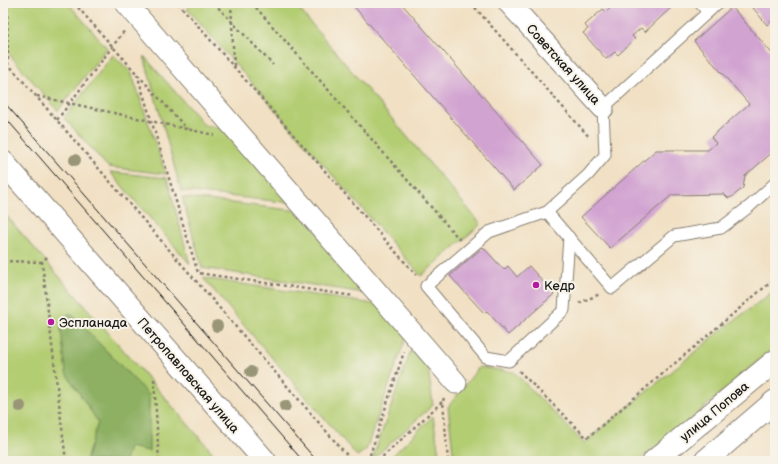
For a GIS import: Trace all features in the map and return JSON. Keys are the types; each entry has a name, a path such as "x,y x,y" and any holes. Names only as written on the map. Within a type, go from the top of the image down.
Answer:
{"main road":[{"name":"Петропавловская улица","path":"3,162 265,461"},
{"name":"улица Попова","path":"654,461 775,361"},
{"path":"705,461 775,401"}],"street":[{"path":"126,3 456,383"},
{"name":"Советская улица","path":"509,3 603,108"}],"lane":[{"path":"700,3 708,12"},
{"path":"569,237 564,310 509,361 486,357 426,286 489,232 547,212 588,174 605,155 603,108 718,3"},
{"path":"547,212 612,288 674,236 721,228 750,206 775,183"}],"path":[{"path":"7,3 8,63"},
{"path":"74,3 187,129"},
{"path":"178,3 426,286"},
{"path":"214,3 273,65"},
{"path":"231,3 234,68"},
{"path":"252,3 469,249"},
{"path":"471,3 605,155"},
{"path":"57,120 119,39"},
{"path":"3,58 352,461"},
{"path":"137,74 198,273"},
{"path":"36,96 217,136"},
{"path":"3,261 42,262 47,257"},
{"path":"42,262 66,461"},
{"path":"193,277 198,273 354,296"},
{"path":"509,361 587,438 775,279"},
{"path":"564,310 612,288"},
{"path":"368,461 411,331"},
{"path":"154,379 159,461"},
{"path":"378,461 443,401 456,383"},
{"path":"443,401 448,461"}],"green space":[{"path":"3,3 68,3 107,48 58,111 3,47"},
{"path":"193,3 294,3 481,224 421,276 187,9"},
{"path":"113,55 131,72 166,174 108,167 64,118"},
{"path":"144,56 204,125 228,130 292,203 181,191"},
{"path":"110,172 167,178 190,264"},
{"path":"182,197 299,211 371,294 202,268"},
{"name":"Эспланада","path":"3,212 220,461 3,461"},
{"path":"203,278 380,305 407,335 366,450 357,456"},
{"path":"775,290 775,346 682,427 638,461 454,461 448,407 479,367 514,372 584,443 724,328"},
{"path":"70,313 149,395 149,451 129,447 125,461 86,461 98,422 66,373 60,322"},
{"path":"411,350 428,368 433,405 372,460"},
{"path":"433,416 440,461 387,461"}],"building":[{"path":"351,3 401,3 543,165 514,190"},
{"path":"616,3 676,3 645,32 641,28 632,36 635,39 618,55 615,52 606,59 583,33 588,29 585,25 603,9 606,12"},
{"path":"749,3 775,3 775,18 767,25"},
{"path":"732,7 775,57 775,150 745,176 743,188 732,197 728,198 724,194 672,195 610,248 581,217 656,150 708,150 716,143 711,137 749,104 694,41"},
{"path":"483,247 504,270 508,266 517,277 529,266 554,294 508,335 487,311 484,313 450,276"}],"tram line":[{"path":"3,101 317,461"},
{"path":"3,115 303,461"}],"place":[{"name":"Кедр","path":"536,285"},
{"name":"Эспланада","path":"51,322"}]}
